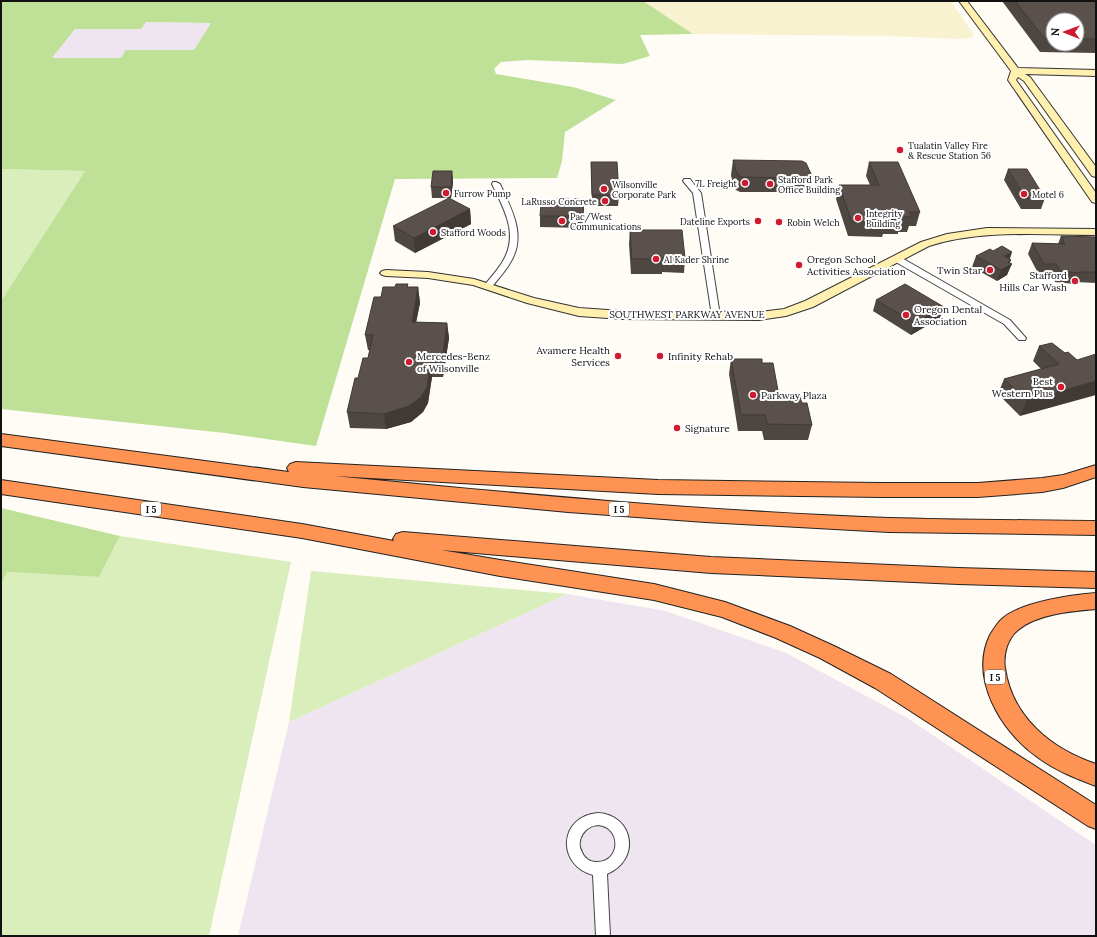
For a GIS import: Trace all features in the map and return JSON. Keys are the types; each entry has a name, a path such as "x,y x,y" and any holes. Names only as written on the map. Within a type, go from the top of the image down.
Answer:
{"highway":[{"name":"I 5","path":"1,440 59,449 173,462 302,480 568,505 881,524 1067,528 1096,527"},
{"name":"I 5","path":"173,462 658,488 978,490 1042,485 1063,481 1096,471"},
{"name":"I 5","path":"1,487 302,531 500,568 599,582 654,592 725,610 783,632 827,652 883,681 1096,818"},
{"name":"I 5","path":"302,531 711,565 958,576 1096,580"},
{"name":"I 5","path":"1096,602 1053,605 1018,620 1009,625 1001,636 996,646 993,659 994,673 998,690 1016,723 1049,752 1072,766 1096,775"}],"street":[{"path":"963,1 1015,71 1026,79 1096,174"},
{"path":"1015,71 1096,73"},
{"path":"1015,71 1012,80 1096,200"},
{"path":"687,181 697,193 716,316"},
{"path":"488,286 508,260 515,242 514,224 496,184"},
{"name":"SOUTHWEST PARKWAY AVENUE","path":"386,273 441,276 488,286 531,301 579,312 622,315 759,316 792,310 809,304 925,244 960,234 987,232 1096,232"},
{"path":"897,259 1007,322 1022,338"},
{"path":"600,869 603,936"}],"shaded area":[{"path":"643,1 951,1 974,35 972,38 958,39 885,36 693,34"},
{"path":"146,22 211,23 194,50 127,50 121,58 52,58 75,29 140,29"},
{"path":"567,594 666,611 786,653 909,719 1096,845 1096,936 238,936 289,722"}],"green space":[{"path":"1,1 643,1 693,34 640,35 650,56 623,64 528,60 501,62 494,69 496,74 573,87 616,100 565,132 562,161 557,178 395,179 316,446 225,433 1,409 1,301 85,171 1,169","holes":["146,22 211,23 194,50 126,50 121,58 52,58 75,29 141,29"]},
{"path":"1,169 85,171 1,301"},
{"path":"1,508 120,536 99,577 7,572 1,584"},
{"path":"120,536 291,562 209,936 1,936 1,584 7,572 99,577"},
{"path":"311,571 567,594 289,722"}],"building":[{"path":"1015,1 1096,1 1096,39 1085,39 1085,12 1045,12 1044,38"},
{"path":"733,160 802,161 806,163 812,176 806,179 742,177 738,175"},
{"name":"Wilsonville Corporate Park","path":"591,162 617,162 619,195 592,195"},
{"path":"869,162 898,162 920,212 909,212 912,217 901,217 902,219 884,219 886,222 852,222 839,185 879,185"},
{"path":"1008,169 1027,169 1045,198 1025,198"},
{"path":"433,171 452,171 451,187 431,187"},
{"path":"449,198 470,209 414,238 393,226"},
{"path":"558,198 584,199 583,216 540,216 541,204 558,204"},
{"path":"630,230 682,230 685,258 663,257 664,259 632,259"},
{"path":"1061,236 1096,237 1096,272 1079,272 1080,273 1060,271 1056,264 1044,264 1032,243 1065,244"},
{"path":"1002,246 1012,252 1004,256 1011,260 1008,262 1012,264 1001,270 976,256 990,249 993,251"},
{"name":"Mercedes-Benz of Wilsonville","path":"396,284 408,284 407,287 418,287 412,322 447,323 442,361 431,361 427,387 421,397 409,406 384,414 347,412 355,378 358,378 363,358 368,358 373,335 365,335 374,297 381,297 383,287 395,287"},
{"path":"905,284 944,307 915,323 876,300"},
{"path":"1052,343 1065,353 1068,352 1077,360 1096,354 1096,381 1027,400 1004,379 1059,364 1039,346"},
{"path":"731,359 762,359 762,363 773,363 779,396 800,396 802,403 807,403 812,425 767,424 765,415 741,415"}],"place":[{"name":"Tualatin Valley Fire & Rescue Station 56","path":"900,150"},
{"name":"7L Freight","path":"745,183"},
{"name":"Stafford Park Office Building","path":"770,184"},
{"name":"Wilsonville Corporate Park","path":"604,189"},
{"name":"Furrow Pump","path":"446,193"},
{"name":"Motel 6","path":"1024,194"},
{"name":"LaRusso Concrete","path":"605,201"},
{"name":"Integrity Building","path":"858,218"},
{"name":"Pac/West Communications","path":"562,221"},
{"name":"Dateline Exports","path":"758,221"},
{"name":"Robin Welch","path":"779,222"},
{"name":"Stafford Woods","path":"433,232"},
{"name":"Al Kader Shrine","path":"656,259"},
{"name":"Oregon School Activities Association","path":"799,265"},
{"name":"Twin Star","path":"990,270"},
{"name":"Stafford Hills Car Wash","path":"1075,281"},
{"name":"Oregon Dental Association","path":"906,315"},
{"name":"Avamere Health Services","path":"618,356"},
{"name":"Infinity Rehab","path":"660,356"},
{"name":"Mercedes-Benz of Wilsonville","path":"409,362"},
{"name":"Best Western Plus","path":"1061,387"},
{"name":"Parkway Plaza","path":"753,395"},
{"name":"Signature","path":"677,428"}]}
